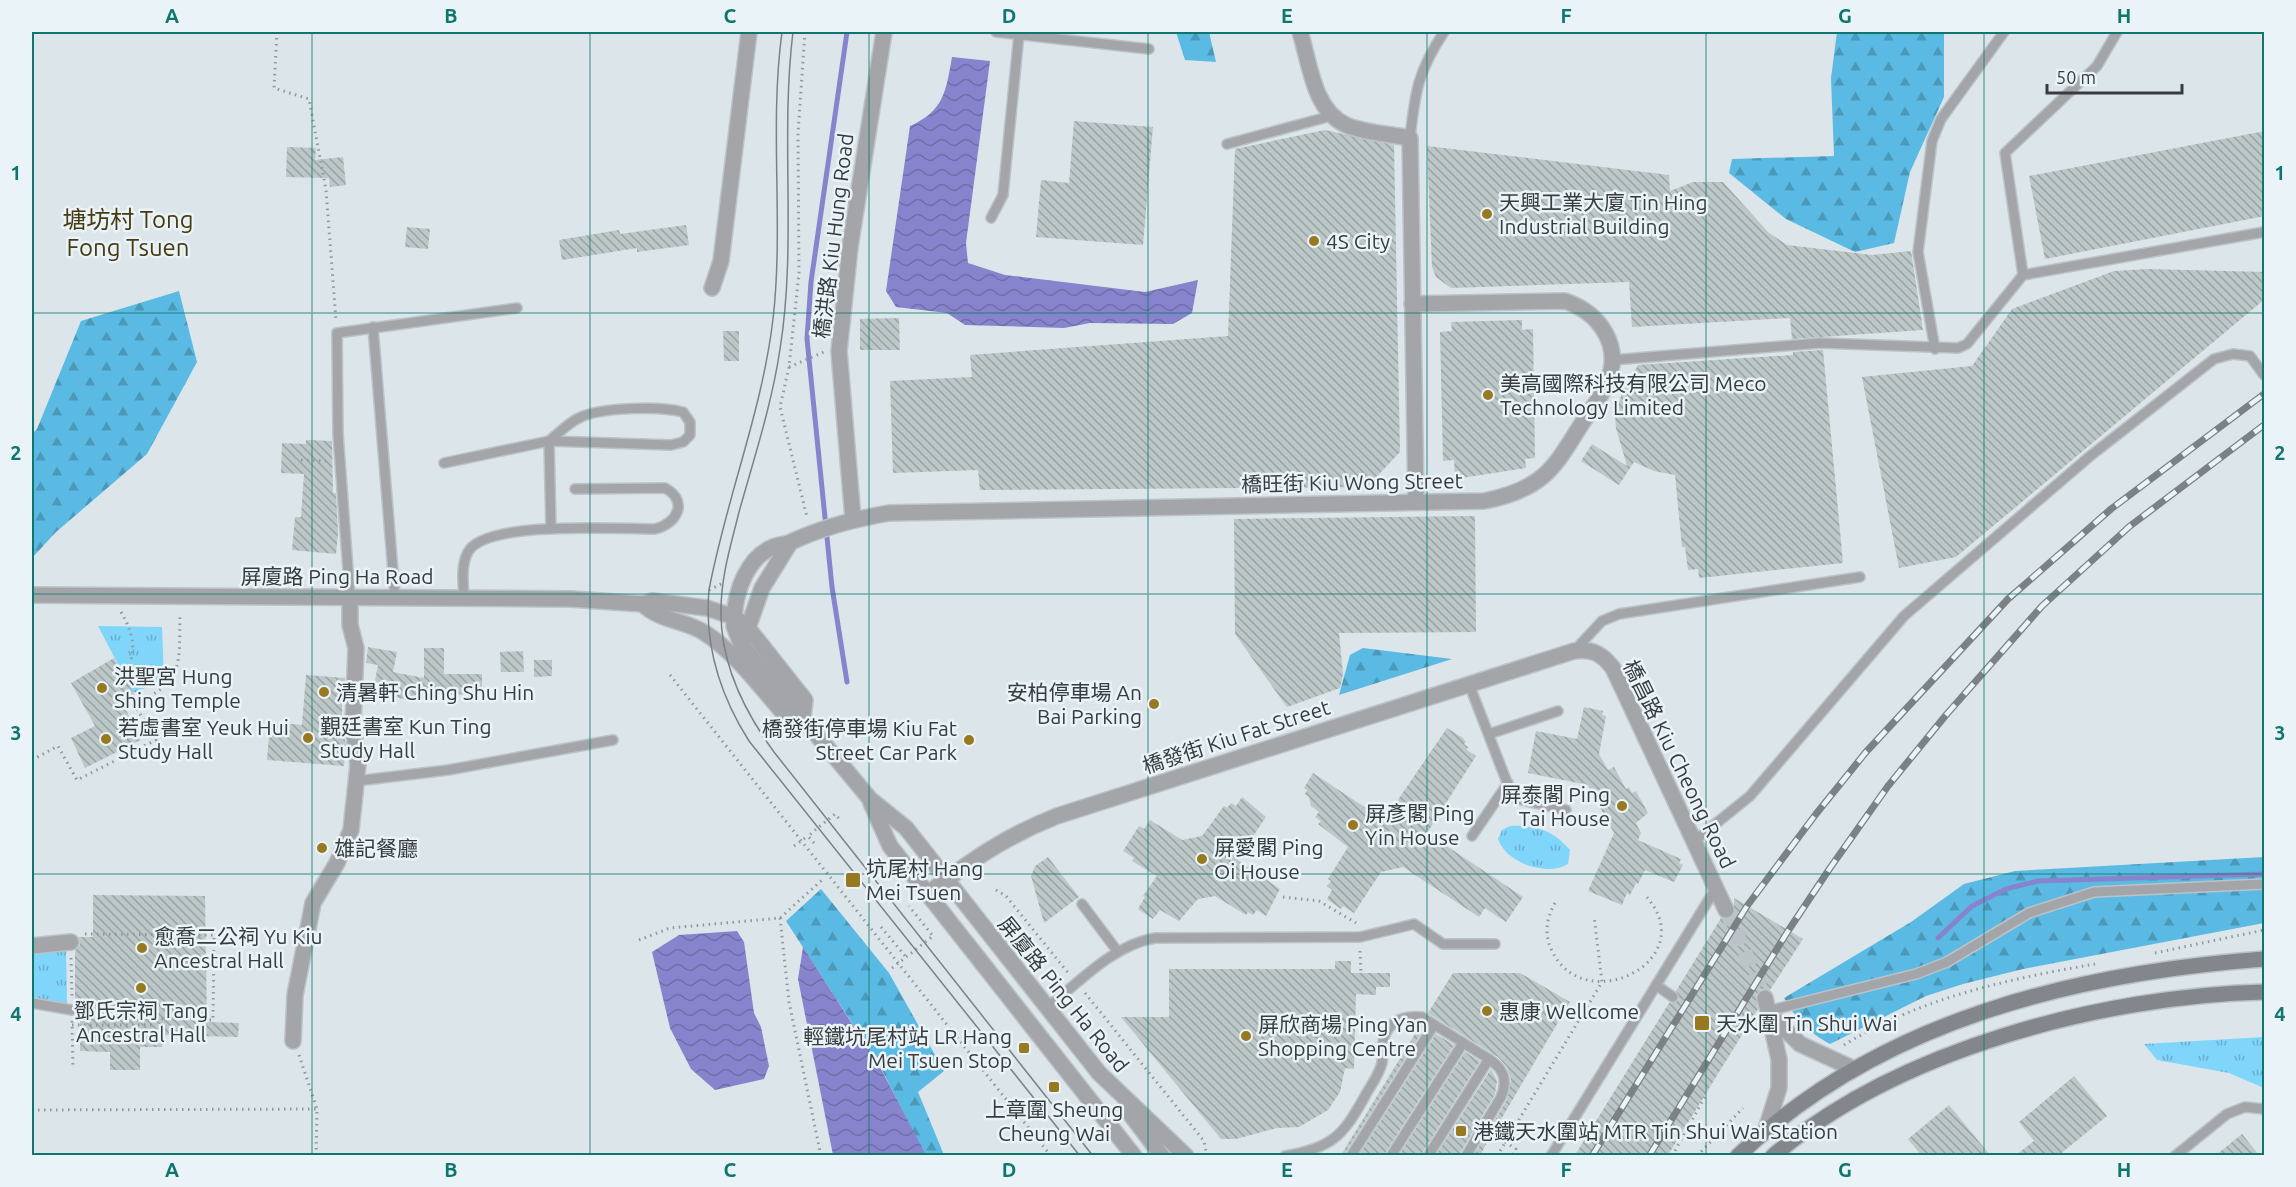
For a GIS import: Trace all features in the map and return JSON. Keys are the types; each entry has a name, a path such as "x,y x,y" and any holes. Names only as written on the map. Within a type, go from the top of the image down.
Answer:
{"main road":[{"path":"1738,1155 1796,1107 1854,1069 1945,1025 2060,989 2113,978 2265,959"},
{"path":"1773,1155 1804,1130 1856,1098 1890,1080 1961,1052 2039,1027 2114,1009 2202,997 2265,992"}],"street":[{"path":"712,288 721,261 749,32"},
{"name":"橋洪路 Kiu Hung Road","path":"848,520 839,351 849,247 884,32"},
{"path":"1300,32 1320,100 1331,116 1348,126 1410,138 1416,502"},
{"path":"1412,304 1565,301 1584,309 1599,322 1609,340 1612,360"},
{"name":"橋旺街 Kiu Wong Street","path":"734,616 738,591 755,561 775,546 790,543 811,524 889,513 1484,501 1505,497 1542,477 1557,462 1603,390 1611,372 1612,360"},
{"path":"737,650 748,628 762,588 790,543"},
{"name":"屏廈路 Ping Ha Road","path":"32,595 464,597 571,599 643,604 652,601 707,608 734,616 748,628 805,700 803,717 870,800 906,828 1047,1008 1116,1091 1186,1155"},
{"path":"293,1041 294,1001 313,903 337,863 351,830 358,765 353,704 356,648 350,625 350,597"},
{"name":"屏廈路 Ping Ha Road","path":"643,604 651,612 702,632 737,650 786,716 803,717"},
{"path":"734,616 737,650"},
{"name":"橋昌路 Kiu Cheong Road","path":"1574,651 1587,650 1601,653 1613,668 1692,842 1726,910"},
{"name":"橋發街 Kiu Fat Street","path":"927,894 1014,833 1103,801 1574,651"},
{"name":"屏廈路 Ping Ha Road","path":"870,800 890,846 1134,1155"},
{"path":"32,946 77,938"},
{"path":"1768,1008 1785,1032 1800,1044 1854,1069"},
{"path":"1765,1132 1779,1088 1779,1059 1768,1008"},
{"path":"1116,1091 1137,1125 1162,1155"}],"lane":[{"path":"996,32 1149,50"},
{"path":"1410,138 1415,95 1426,58 1444,32"},
{"path":"1935,349 1918,252 1932,141 1941,118 2004,32"},
{"path":"2023,275 2006,153 2097,66 2117,32"},
{"path":"991,218 1003,195 1019,34"},
{"path":"1227,144 1331,116"},
{"path":"1612,360 1820,344 1958,348 1967,344 2023,275 2265,232"},
{"path":"350,597 340,462 338,333 517,308"},
{"path":"373,327 395,596"},
{"path":"1692,842 1750,796 1904,616 2089,457 2214,359 2233,354 2250,356 2265,375"},
{"path":"444,463 549,441 671,445 683,442 690,435 690,422 683,412 670,409 594,412 578,418 549,441"},
{"path":"549,441 551,529"},
{"path":"464,597 465,561 468,551 476,543 510,531 667,527 677,517 680,505 674,493 665,488 575,489"},
{"path":"1574,651 1602,621 1619,614 1860,577"},
{"path":"1469,684 1513,798 1566,810"},
{"path":"1489,734 1558,711"},
{"path":"356,781 448,770 613,740"},
{"path":"1472,837 1508,783"},
{"path":"1768,1008 1916,974 1947,962 2029,913 2094,892 2265,884"},
{"path":"1551,1155 1716,888"},
{"path":"1082,904 1118,952"},
{"path":"1047,1008 1118,952 1135,943 1155,939 1360,937 1414,924 1443,944 1495,944"},
{"path":"1656,985 1673,997"},
{"path":"32,1003 72,1010"},
{"path":"1285,1155 1322,1148 1349,1125 1379,1072 1384,1036 1395,1022 1413,1016 1422,1017 1489,1059 1499,1066 1504,1076 1505,1087 1466,1155"},
{"path":"1351,1155 1434,1025"},
{"path":"1391,1155 1462,1043"},
{"path":"1428,1155 1489,1059"},
{"path":"2175,1155 2227,1114 2245,1107 2265,1109"}],"path":[{"path":"277,32 274,88 309,99 326,190 338,333"},
{"path":"805,32 798,133 799,273 789,367 780,407 811,524"},
{"path":"789,367 825,351"},
{"path":"301,460 340,462"},
{"path":"117,606 129,627 134,650 128,674 141,701"},
{"path":"32,760 58,746 77,780 156,740 134,704 172,680 179,662 180,608"},
{"path":"124,676 128,674"},
{"path":"670,675 1051,1155"},
{"path":"795,846 835,814 841,821"},
{"path":"808,836 814,843"},
{"path":"639,940 670,928 780,918 822,880"},
{"path":"996,890 1006,896 1204,1141 1207,1155"},
{"path":"1555,903 1550,913 1546,935 1554,955 1560,964 1579,976 1602,982 1626,978 1636,972 1650,960 1659,945 1661,934 1657,912 1644,894"},
{"path":"892,968 933,936 909,906"},
{"path":"1497,1155 1602,982 1594,916"},
{"path":"780,918 789,1002 821,1155"},
{"path":"881,927 906,957"},
{"path":"77,938 214,935 213,1020 161,1019 161,1025 159,1025"},
{"path":"208,958 214,958"},
{"path":"207,998 213,998"},
{"path":"72,1025 152,1025"},
{"path":"293,1041 316,1109 316,1155"},
{"path":"1672,1155 1706,1095"},
{"path":"1697,1155 1743,1108"},
{"path":"32,1110 316,1109"},
{"path":"1505,1142 1516,1149 1512,1155"}],"green space":[{"path":"1176,32 1209,32 1216,62 1185,60"},
{"path":"1837,32 1944,32 1944,97 1910,172 1894,243 1855,252 1786,219 1729,173 1732,159 1834,156 1831,78"},
{"path":"179,291 197,362 147,454 56,532 32,558 32,434 37,429 81,321"},
{"path":"98,626 162,627 164,680 133,693"},
{"path":"1363,648 1452,659 1339,695 1350,655"},
{"path":"1510,826 1528,826 1551,834 1570,850 1568,864 1549,869 1518,861 1509,855 1498,839 1502,830"},
{"path":"2264,857 2264,923 2023,969 1963,984 1926,996 1830,1044 1803,1024 1784,998 1911,922 1964,884 2015,871"},
{"path":"821,889 889,973 944,1071 918,1092 944,1155 925,1155 881,1068 786,921"},
{"path":"66,947 67,1004 32,999 32,952"},
{"path":"2264,1037 2264,1088 2229,1073 2157,1060 2144,1044"}],"water":[{"path":"952,57 990,61 966,243 968,263 1005,275 1145,292 1198,280 1192,313 1173,324 1090,323 1064,328 965,325 947,313 896,307 886,291 910,126 930,114 942,99"},
{"path":"737,931 744,942 754,1013 761,1027 769,1066 764,1079 715,1090 691,1069 670,1028 652,952 679,935"},
{"path":"803,947 881,1069 926,1155 833,1155 798,979"}],"building":[{"path":"1074,121 1153,127 1143,245 1036,237 1041,180 1069,183"},
{"name":"4S City","path":"1325,130 1394,145 1400,452 1367,487 980,490 978,470 893,473 890,381 972,377 970,355 1228,336 1235,149"},
{"path":"2265,131 2265,216 2045,259 2029,176"},
{"path":"1427,146 1669,175 1670,191 1693,182 1723,182 1769,233 1787,245 1872,255 1911,251 1923,330 1792,339 1790,318 1632,327 1629,282 1451,288 1436,277 1432,267"},
{"path":"287,147 316,148 315,160 343,157 346,185 330,187 329,178 286,177"},
{"path":"686,225 689,245 637,252 637,248 562,260 559,240 619,230 620,234"},
{"path":"407,227 430,229 428,249 405,247"},
{"path":"2147,269 2265,272 2265,299 1956,557 1899,568 1862,377 1972,366 2012,309 2114,271"},
{"path":"899,318 900,350 860,350 860,319"},
{"name":"美高國際科技有限公司 Meco Technology Limited","path":"1522,320 1522,330 1533,329 1535,458 1525,459 1526,468 1455,479 1454,460 1443,461 1440,332 1452,331 1451,322"},
{"path":"723,331 739,331 739,361 724,361"},
{"path":"1823,350 1843,563 1699,578 1698,569 1688,570 1685,547 1682,547 1675,475 1654,471 1634,462 1619,485 1581,461 1592,444 1627,466 1616,428 1615,416 1622,393 1638,365 1793,355 1793,352"},
{"path":"306,440 332,441 333,493 336,493 338,533 336,554 292,550 295,517 301,517 304,474 281,473 282,443 306,444"},
{"path":"1475,516 1476,632 1339,633 1343,674 1340,688 1287,707 1235,634 1234,519"},
{"path":"368,647 397,652 393,672 424,678 424,648 444,648 444,674 482,674 482,694 436,695 436,700 408,700 373,692 378,665 366,663"},
{"path":"523,651 524,672 501,672 500,652"},
{"path":"114,658 136,698 123,704 141,740 85,768 71,738 95,726 71,683"},
{"path":"534,660 552,660 552,676 534,677"},
{"path":"306,675 345,678 342,706 342,728 346,745 344,766 267,760 270,722 302,725"},
{"name":"屏泰閣 Ping Tai House","path":"1584,707 1603,711 1602,715 1606,716 1599,754 1608,770 1614,767 1626,789 1629,787 1632,793 1636,791 1648,813 1636,823 1641,833 1638,840 1681,859 1679,863 1683,865 1674,882 1645,870 1630,895 1627,893 1622,905 1588,891 1614,833 1588,785 1528,773 1536,731 1577,739"},
{"name":"屏彥閣 Ping Yin House","path":"1447,728 1463,738 1466,742 1464,744 1468,747 1467,750 1476,756 1427,833 1523,897 1506,922 1485,908 1479,917 1403,867 1381,872 1354,913 1343,906 1341,909 1327,899 1332,890 1327,886 1331,881 1328,879 1348,847 1318,824 1321,821 1315,817 1319,812 1311,806 1309,797 1305,794 1307,790 1304,788 1313,773 1372,812 1393,807"},
{"name":"屏愛閣 Ping Oi House","path":"1242,797 1266,817 1237,860 1280,889 1266,916 1257,910 1253,915 1248,912 1246,915 1215,896 1198,899 1179,921 1160,910 1153,919 1138,909 1145,897 1143,896 1157,876 1132,861 1134,858 1123,851 1139,826 1144,829 1150,820 1182,840 1202,836 1224,806 1227,808 1231,803 1236,806"},
{"path":"1048,857 1079,897 1044,923 1031,876 1035,866"},
{"path":"93,895 205,896 207,1022 239,1023 238,1037 163,1035 162,1047 140,1047 140,1070 110,1070 110,1052 80,1051 80,1016 75,1016 79,1011 75,1004 75,951 80,945 79,937 93,937"},
{"name":"天水圍 Tin Shui Wai","path":"1734,898 1803,939 1770,990 1762,989 1756,995 1758,1009 1668,1155 1575,1155 1669,1003 1679,1000 1676,991 1721,918 1730,919 1734,915"},
{"name":"屏欣商場 Ping Yan Shopping Centre","path":"1335,961 1351,961 1351,973 1390,973 1390,987 1376,987 1376,995 1356,994 1354,1069 1345,1068 1340,1092 1328,1110 1299,1127 1277,1128 1236,1139 1221,1139 1121,1017 1169,1017 1169,969 1335,969"},
{"path":"1453,973 1520,973 1570,1002 1480,1155 1474,1155 1507,1100 1511,1079 1507,1067 1498,1057 1428,1013"},
{"path":"1421,1024 1425,1027 1344,1155 1341,1155"},
{"path":"1436,1034 1454,1045 1384,1155 1359,1155"},
{"path":"1465,1052 1480,1061 1421,1155 1399,1155"},
{"path":"1491,1069 1497,1081 1495,1094 1459,1155 1436,1155"},
{"path":"2074,1076 2107,1116 2059,1155 2016,1155 2034,1141 2019,1122"},
{"path":"1949,1105 1990,1155 1921,1155 1908,1139"},
{"path":"2242,1134 2259,1155 2216,1155"}],"waterway":[{"path":"847,32 811,282 807,339 832,587 847,682"},
{"path":"1938,938 1972,906 2006,889 2038,881 2264,874"}],"tunnel":[{"path":"1726,910 1765,998"}],"tram line":[{"path":"782,32 778,68 777,247 773,319 761,388 709,590 709,630 716,668 730,706 749,741 1080,1156"},
{"path":"793,32 789,71 785,310 772,390 739,512 723,585 722,630 729,667 744,703 774,752 1093,1156"}],"railway":[{"path":"1592,1156 1747,906 1866,752 2008,599 2111,509 2264,394"},
{"path":"1649,1156 1788,931 1830,868 1888,786 1946,715 2042,606 2130,526 2264,425"}],"place":[{"name":"天興工業大廈 Tin Hing Industrial Building","path":"1487,214"},
{"name":"4S City","path":"1314,241"},
{"name":"美高國際科技有限公司 Meco Technology Limited","path":"1488,395"},
{"name":"洪聖宮 Hung Shing Temple","path":"102,688"},
{"name":"清暑軒 Ching Shu Hin","path":"324,692"},
{"name":"安柏停車場 An Bai Parking","path":"1154,704"},
{"name":"覲廷書室 Kun Ting Study Hall","path":"308,738"},
{"name":"若虛書室 Yeuk Hui Study Hall","path":"106,739"},
{"name":"橋發街停車場 Kiu Fat Street Car Park","path":"969,740"},
{"name":"屏泰閣 Ping Tai House","path":"1622,806"},
{"name":"屏彥閣 Ping Yin House","path":"1353,825"},
{"name":"雄記餐廳","path":"322,848"},
{"name":"屏愛閣 Ping Oi House","path":"1202,859"},
{"name":"坑尾村 Hang Mei Tsuen","path":"853,880"},
{"name":"愈喬二公祠 Yu Kiu Ancestral Hall","path":"142,948"},
{"name":"鄧氏宗祠 Tang Ancestral Hall","path":"141,988"},
{"name":"惠康 Wellcome","path":"1487,1011"},
{"name":"天水圍 Tin Shui Wai","path":"1702,1023"},
{"name":"屏欣商場 Ping Yan Shopping Centre","path":"1246,1036"},
{"name":"輕鐵坑尾村站 LR Hang Mei Tsuen Stop","path":"1024,1048"},
{"name":"上章圍 Sheung Cheung Wai","path":"1054,1087"},
{"name":"港鐵天水圍站 MTR Tin Shui Wai Station","path":"1461,1131"}],"district":[{"name":"塘坊村 Tong Fong Tsuen","path":"128,233"}]}
